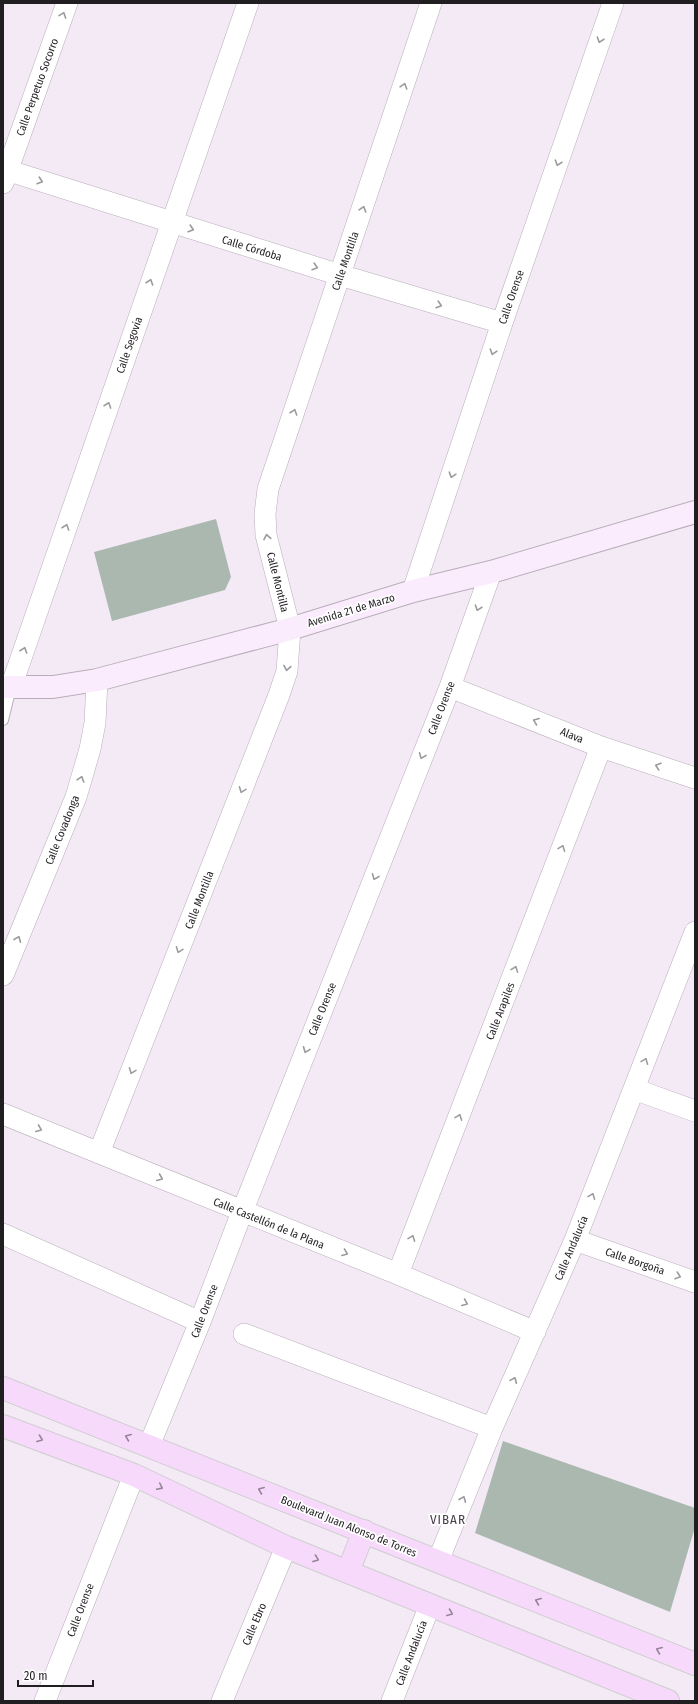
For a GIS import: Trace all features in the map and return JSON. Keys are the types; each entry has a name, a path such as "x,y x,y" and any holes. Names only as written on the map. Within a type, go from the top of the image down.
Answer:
{"main road":[{"name":"Boulevard Juan Alonso de Torres","path":"3,1388 695,1664"},
{"path":"3,1426 134,1475 286,1547 668,1701"},
{"path":"348,1572 364,1532"}],"street":[{"name":"Calle Perpetuo Socorro","path":"4,174 67,3"},
{"name":"Calle Segovia","path":"7,687 248,3"},
{"name":"Calle Montilla","path":"99,1153 279,695 287,671 290,629 266,535 265,514 268,489 431,3"},
{"name":"Calle Orense","path":"413,592 502,323 613,3"},
{"name":"Calle Córdoba","path":"4,174 171,222 340,275 502,323"},
{"name":"Avenida 21 de Marzo","path":"7,687 53,687 97,680 290,629 413,592 491,572 695,512"},
{"name":"Calle Orense","path":"149,1446 200,1322 242,1212 450,687 491,572"},
{"name":"Calle Covadonga","path":"3,975 76,797 90,749 95,723 97,680"},
{"name":"Alava","path":"450,687 601,747 695,778"},
{"name":"Calle Arapiles","path":"398,1274 601,747"},
{"name":"Calle Andalucía","path":"438,1561 492,1428 575,1240 693,940"},
{"path":"634,1089 695,1110"},
{"name":"Calle Castellón de la Plana","path":"3,1114 398,1274 535,1332"},
{"path":"3,1234 200,1322"},
{"name":"Calle Borgoña","path":"575,1240 695,1282"},
{"path":"244,1334 492,1428"},
{"name":"Calle Orense","path":"45,1701 134,1475"},
{"name":"Calle Ebro","path":"222,1701 286,1547"},
{"name":"Calle Andalucía","path":"392,1701 430,1605"}],"lane":[{"path":"3,720 7,687"}],"building":[{"path":"216,519 231,577 225,590 112,621 94,552"},
{"path":"503,1441 695,1508 695,1527 670,1612 475,1533"}],"district":[{"name":"VIBAR","path":"448,1519"}]}
